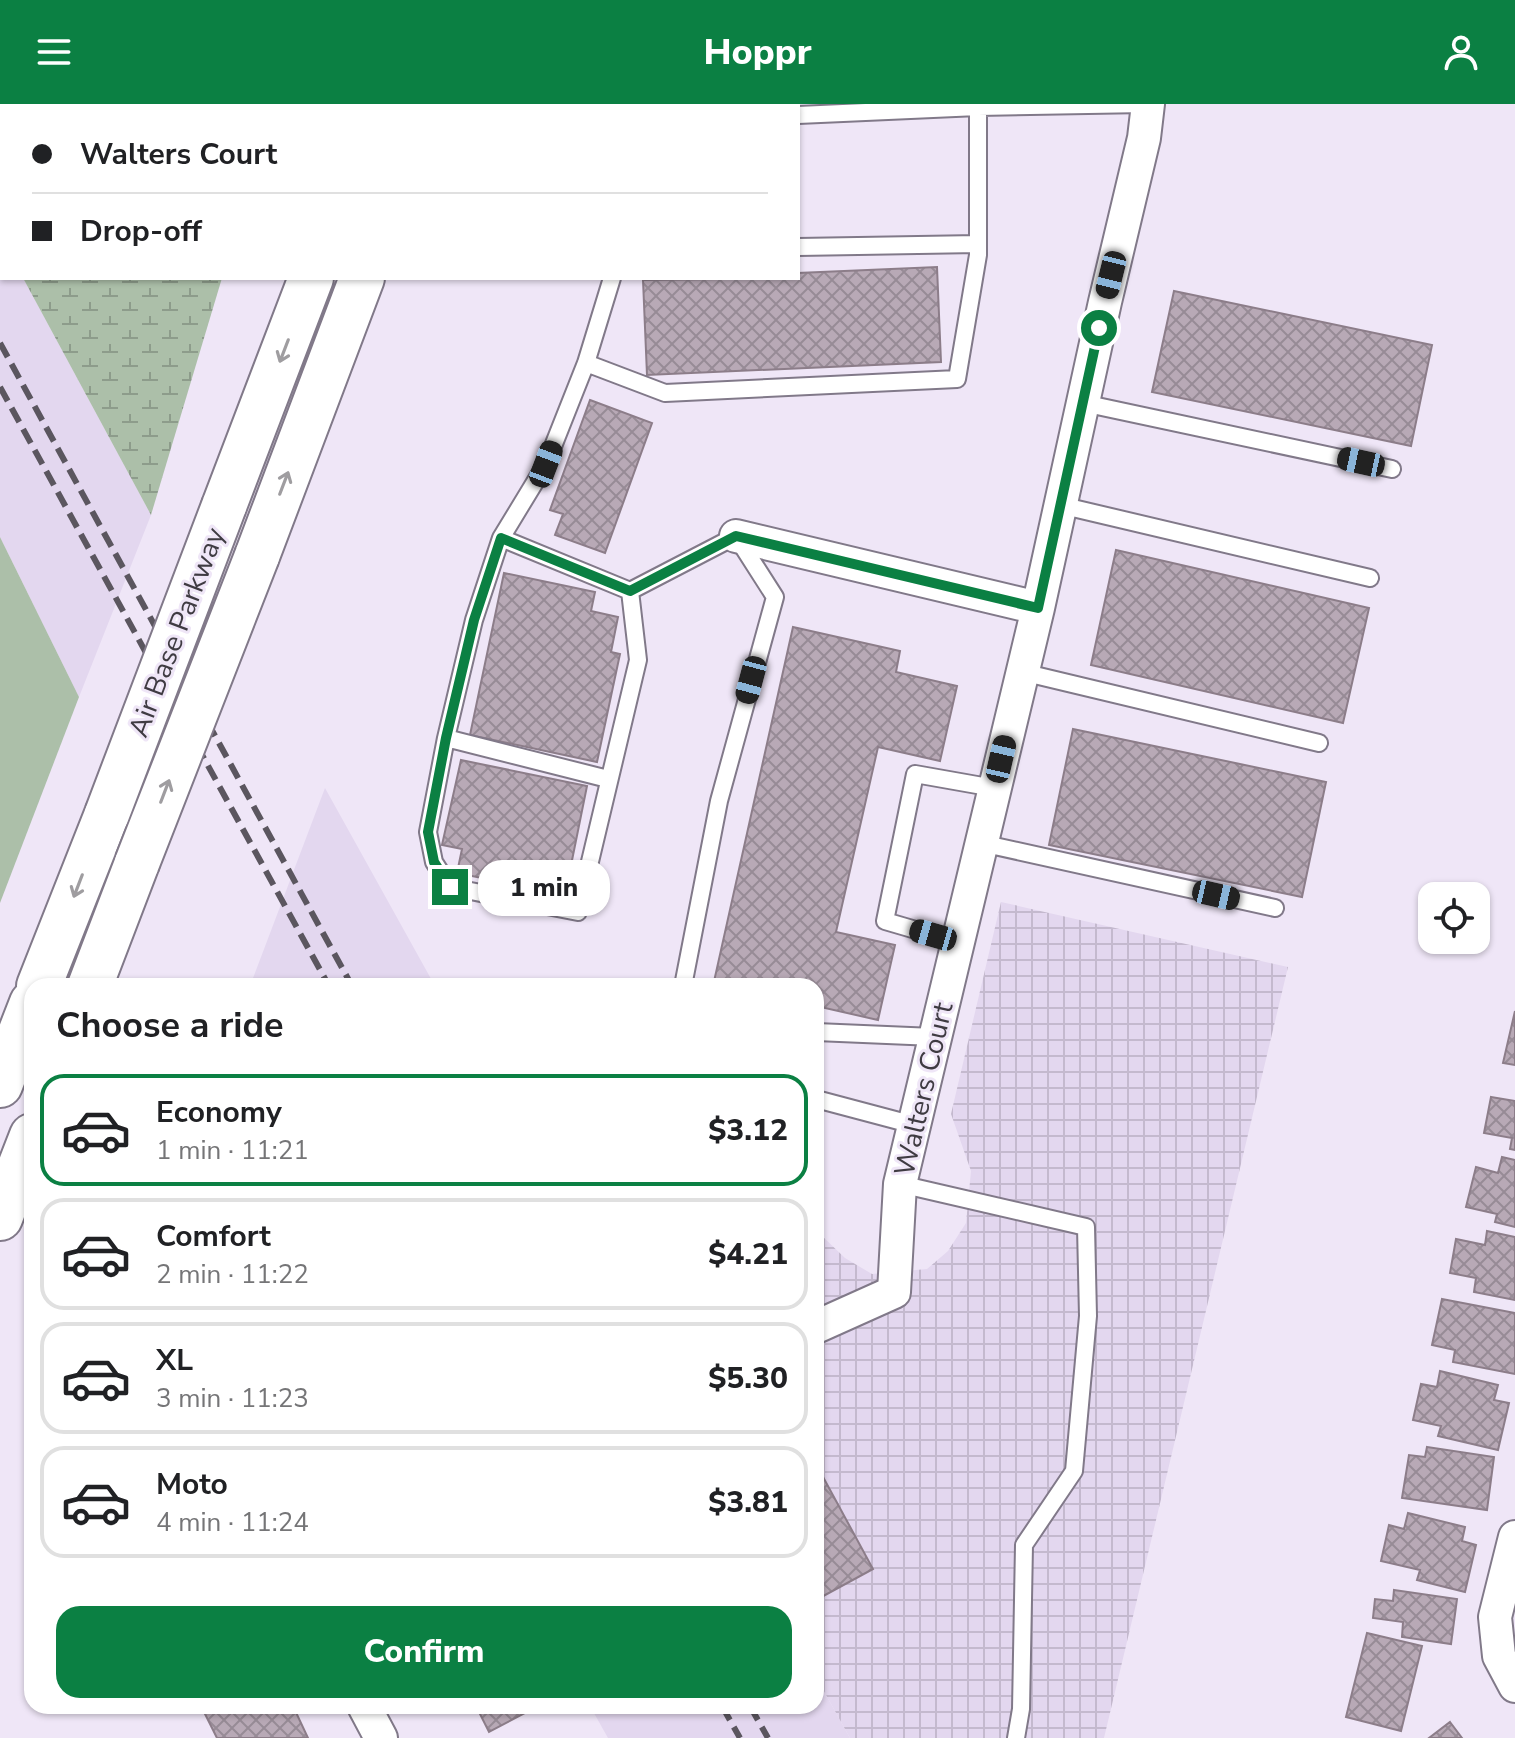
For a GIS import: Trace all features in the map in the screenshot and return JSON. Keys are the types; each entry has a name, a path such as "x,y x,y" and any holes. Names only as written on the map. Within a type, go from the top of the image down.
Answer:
{"main road":[{"name":"Air Base Parkway","path":"42,978 310,280"},
{"name":"Air Base Parkway","path":"93,978 361,280"},
{"path":"0,1085 24,1024"},
{"path":"0,1218 24,1156"}],"street":[{"name":"Walters Court","path":"824,1323 894,1292 900,1184 1038,608 1144,138 1147,104"},
{"path":"736,536 1038,608"},
{"path":"1515,1537 1495,1617 1499,1656 1515,1686"},
{"path":"368,1714 381,1738"}],"lane":[{"path":"800,115 1147,104"},
{"path":"586,363 665,393 957,379 978,244 978,107"},
{"path":"800,247 978,244"},
{"path":"611,280 586,363 546,464 501,538 474,620 428,832 434,862 450,887 578,912 638,660 630,591"},
{"path":"1083,403 1392,469"},
{"path":"1060,505 1370,578"},
{"path":"501,538 630,591 736,536 775,597 719,801 685,978"},
{"path":"1022,672 1319,743"},
{"path":"446,738 608,779"},
{"path":"957,942 885,921 915,774 994,788"},
{"path":"981,843 1275,908"},
{"path":"824,1032 934,1037"},
{"path":"824,1101 914,1125"},
{"path":"900,1184 1086,1227 1088,1316 1074,1471 1024,1545 1021,1709 1016,1738"}],"shaded area":[{"path":"0,280 24,280 151,515 79,697 0,537"},
{"path":"325,788 431,978 253,978"},
{"path":"1001,902 1288,967 1104,1738 850,1738 824,1691 824,1238 845,1258 872,1274 927,1269 948,1251 966,1223 971,1171 951,1114"},
{"path":"824,1691 850,1738 608,1738 594,1714 824,1714"}],"green space":[{"path":"24,280 221,280 151,515"},
{"path":"0,537 79,697 0,903"}],"building":[{"path":"937,267 941,362 647,375 643,280 800,280 800,273"},
{"path":"1174,291 1432,345 1411,446 1152,392"},
{"path":"590,400 652,423 605,553 555,535 563,514 550,510"},
{"path":"1116,550 1369,608 1343,723 1091,665"},
{"path":"504,573 595,592 591,611 618,617 611,652 620,654 597,762 470,735"},
{"path":"793,627 900,651 896,672 957,686 940,761 878,747 836,932 895,945 878,1020 824,1008 824,978 715,978"},
{"path":"1073,729 1326,782 1302,897 1049,845"},
{"path":"461,760 587,786 565,895 457,873 462,849 442,845"},
{"path":"1515,1011 1515,1065 1503,1063"},
{"path":"1491,1097 1515,1101 1515,1150 1510,1149 1512,1138 1484,1133"},
{"path":"1502,1157 1515,1160 1515,1227 1495,1222 1497,1214 1466,1207 1476,1167 1498,1173"},
{"path":"1487,1231 1515,1237 1515,1300 1474,1292 1476,1278 1450,1273 1456,1239 1485,1245"},
{"path":"1442,1299 1515,1313 1515,1374 1453,1362 1455,1350 1432,1345"},
{"path":"1440,1371 1498,1385 1494,1400 1509,1403 1498,1450 1438,1436 1441,1426 1413,1420 1421,1384 1437,1387"},
{"path":"1427,1447 1494,1457 1487,1510 1402,1498 1409,1455 1425,1457"},
{"path":"824,1479 873,1569 824,1596"},
{"path":"1408,1513 1465,1527 1462,1541 1476,1545 1465,1592 1417,1580 1420,1570 1381,1561 1389,1525 1404,1529"},
{"path":"1394,1590 1457,1599 1451,1644 1402,1637 1403,1622 1373,1618 1375,1599 1393,1601"},
{"path":"1367,1633 1422,1646 1401,1731 1346,1717"},
{"path":"205,1714 297,1714 308,1738 217,1738"},
{"path":"480,1714 523,1714 489,1732"},
{"path":"1450,1722 1462,1738 1429,1738"}],"railway":[{"path":"0,343 348,978"},
{"path":"0,387 325,978"},
{"path":"726,1714 740,1738"},
{"path":"754,1714 768,1738"}],"route":[{"path":"450,887 434,862 428,832 474,620 501,538 630,591 736,536 1038,608 1099,328"}]}
